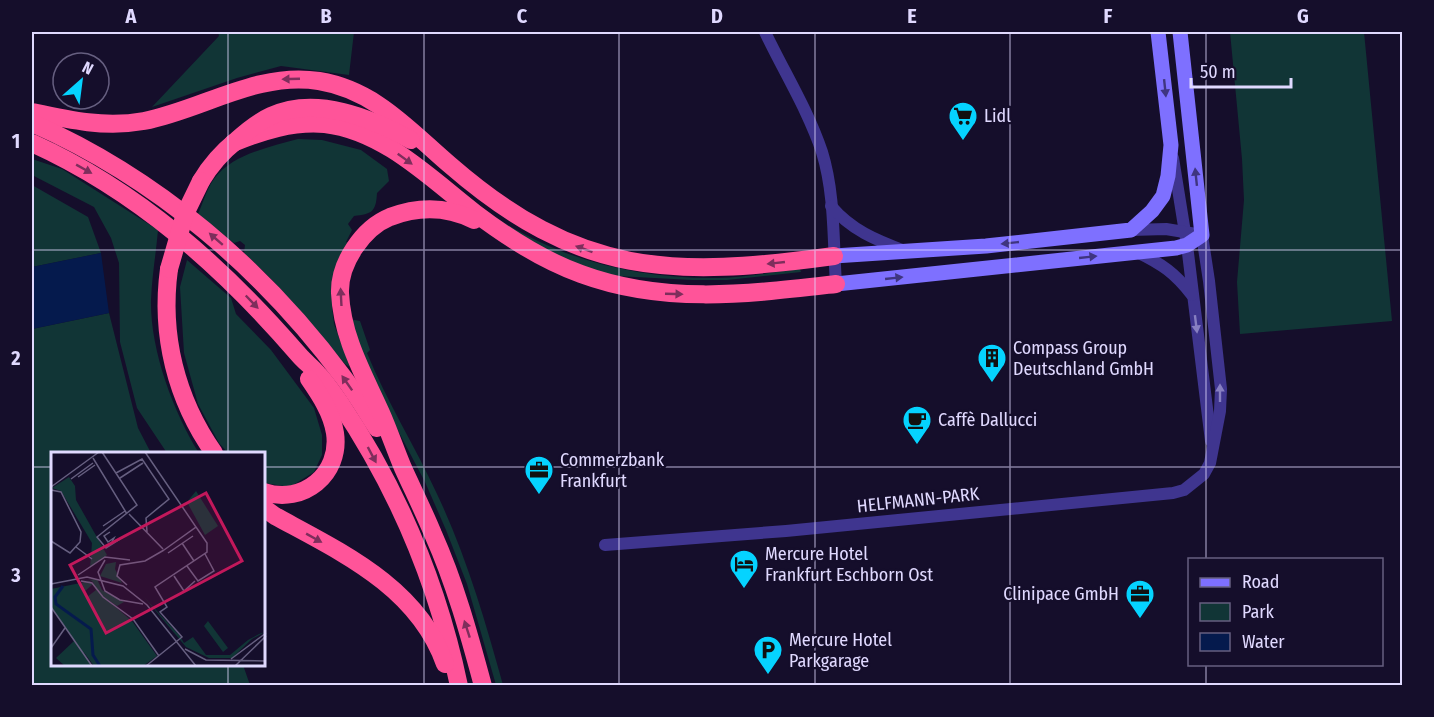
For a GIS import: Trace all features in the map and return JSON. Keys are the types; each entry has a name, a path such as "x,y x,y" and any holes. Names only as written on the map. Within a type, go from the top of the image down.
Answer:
{"highway":[{"path":"32,112 81,122 109,124 143,121 173,114 243,89 282,80 318,81 353,91 372,100 407,126 488,197 539,230 575,246 616,259 663,267 750,266 834,256"},
{"path":"213,452 193,418 180,389 172,362 165,309 169,269 185,214 209,167 233,143 258,133 308,123 349,122 392,130 448,164"},
{"path":"349,122 404,158 507,237"},
{"path":"32,123 99,156 133,178 176,208 236,257 264,283 346,380 403,467"},
{"path":"32,142 88,170 156,216 190,243 229,279 320,375 364,441 388,486 424,567 459,686"},
{"path":"483,686 471,639 439,547 381,412 361,374 343,320 340,290 345,266 364,237 385,219 408,211 436,208 463,215 562,267 634,290 708,294 836,284"},
{"path":"266,492 285,496 306,490 325,474 334,456 335,433 331,419 309,378 301,357"},
{"path":"266,509 356,561 402,598 427,628 444,660 452,686"}],"main road":[{"path":"834,256 986,246 1131,230 1152,211 1163,196 1168,176 1171,146 1158,32"},
{"path":"836,284 1176,248 1186,239 1202,235 1180,32"}],"street":[{"path":"765,32 814,130 828,177 836,284"},
{"path":"1171,146 1186,239 1213,451"},
{"path":"831,206 842,219 852,226 874,239 906,251"},
{"path":"1131,230 1166,229 1186,239"},
{"name":"HELFMANN-PARK","path":"605,545 786,531 1173,493 1184,490 1204,474 1213,451 1220,411 1221,389 1202,235"},
{"path":"1137,252 1167,268 1178,277 1193,297"}],"green space":[{"path":"218,32 354,32 349,75 281,66 237,78 152,107 219,36"},
{"path":"1230,32 1364,32 1392,321 1240,334 1237,282 1244,200"},
{"path":"353,121 431,168 497,218 548,246 575,256 631,271 660,275 718,278 800,269 801,272 727,280 692,280 617,276 592,271 534,245"},
{"path":"298,139 322,140 361,150 387,169 389,181 377,193 376,204 372,211 354,216 348,224 352,230 346,242 349,244 333,291 334,324 350,367 284,293 244,253 245,245 240,241 234,243 198,214 212,183 231,163 252,153"},
{"path":"32,159 62,169 158,230 151,300 154,339 172,399 198,452 166,452 137,408 120,342 119,263 111,238 94,207 32,175"},
{"path":"32,185 88,217 101,253 32,267"},
{"path":"187,260 231,298 236,314 271,350 314,408 322,435 322,455 314,472 290,487 266,483 266,452 227,452 219,443 198,404 184,353 180,287"},
{"path":"109,313 138,428 150,452 51,452 51,666 243,666 250,685 32,685 32,329"},
{"path":"349,319 360,321 370,350 367,353 457,540 503,685 496,685 467,584 446,530 425,482 383,402"}],"water":[{"path":"101,253 109,313 32,329 32,267"}],"place":[{"name":"Lidl","path":"963,142"},
{"name":"Compass Group Deutschland GmbH","path":"992,384"},
{"name":"Caffè Dallucci","path":"917,446"},
{"name":"Commerzbank Frankfurt","path":"539,496"},
{"name":"Mercure Hotel Frankfurt Eschborn Ost","path":"744,590"},
{"name":"Clinipace GmbH","path":"1140,620"},
{"name":"Mercure Hotel Parkgarage","path":"768,676"}]}
